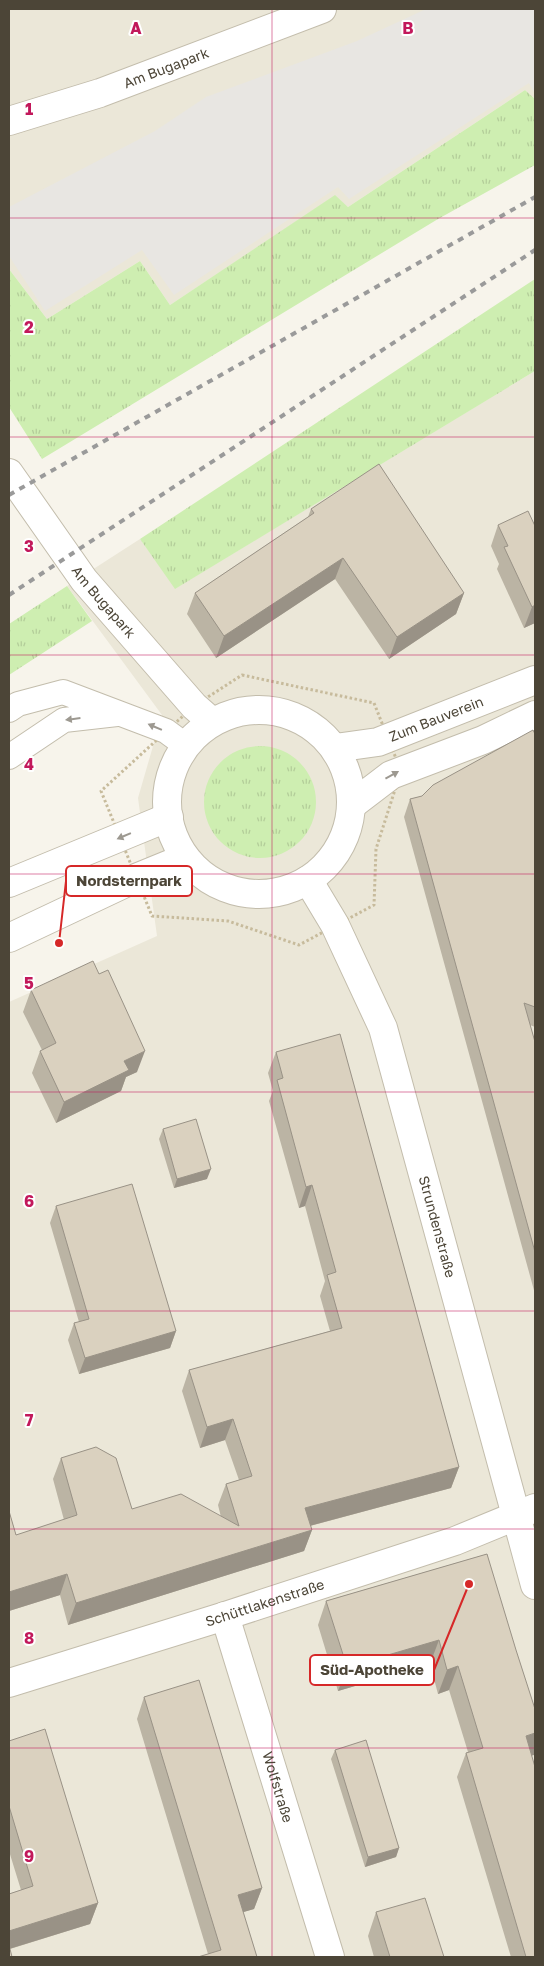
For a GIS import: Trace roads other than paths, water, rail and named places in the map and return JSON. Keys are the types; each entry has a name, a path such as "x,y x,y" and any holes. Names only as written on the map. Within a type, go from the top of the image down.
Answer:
{"street":[{"name":"Am Bugapark","path":"9,121 100,94 322,9"},
{"name":"Am Bugapark","path":"9,473 84,580 202,713"},
{"name":"Zum Bauverein","path":"335,748 378,742 535,680"},
{"path":"261,711 282,714 306,723 335,748 350,777 353,804 347,832 335,855 308,880 291,888 269,893 239,892 214,882 201,874 185,858 171,832 167,801 176,764 175,738 195,733 202,713 261,711"},
{"path":"353,804 391,774 483,740 535,715"},
{"path":"9,883 169,817"},
{"path":"9,938 136,878 185,858"},
{"name":"Strundenstraße","path":"308,880 335,925 383,1028 526,1512 535,1585"},
{"name":"Schüttlakenstraße","path":"9,1683 225,1616 455,1541 526,1512"},
{"name":"Wolfstraße","path":"225,1616 330,1957"}],"lane":[{"path":"9,710 18,704 63,692 122,713 175,738"},
{"path":"9,757 64,720 122,713"}],"railway":[{"path":"9,495 535,197"},
{"path":"9,595 535,250"}],"place":[{"name":"Nordsternpark","path":"59,943"},
{"name":"Süd-Apotheke","path":"469,1584"}]}
